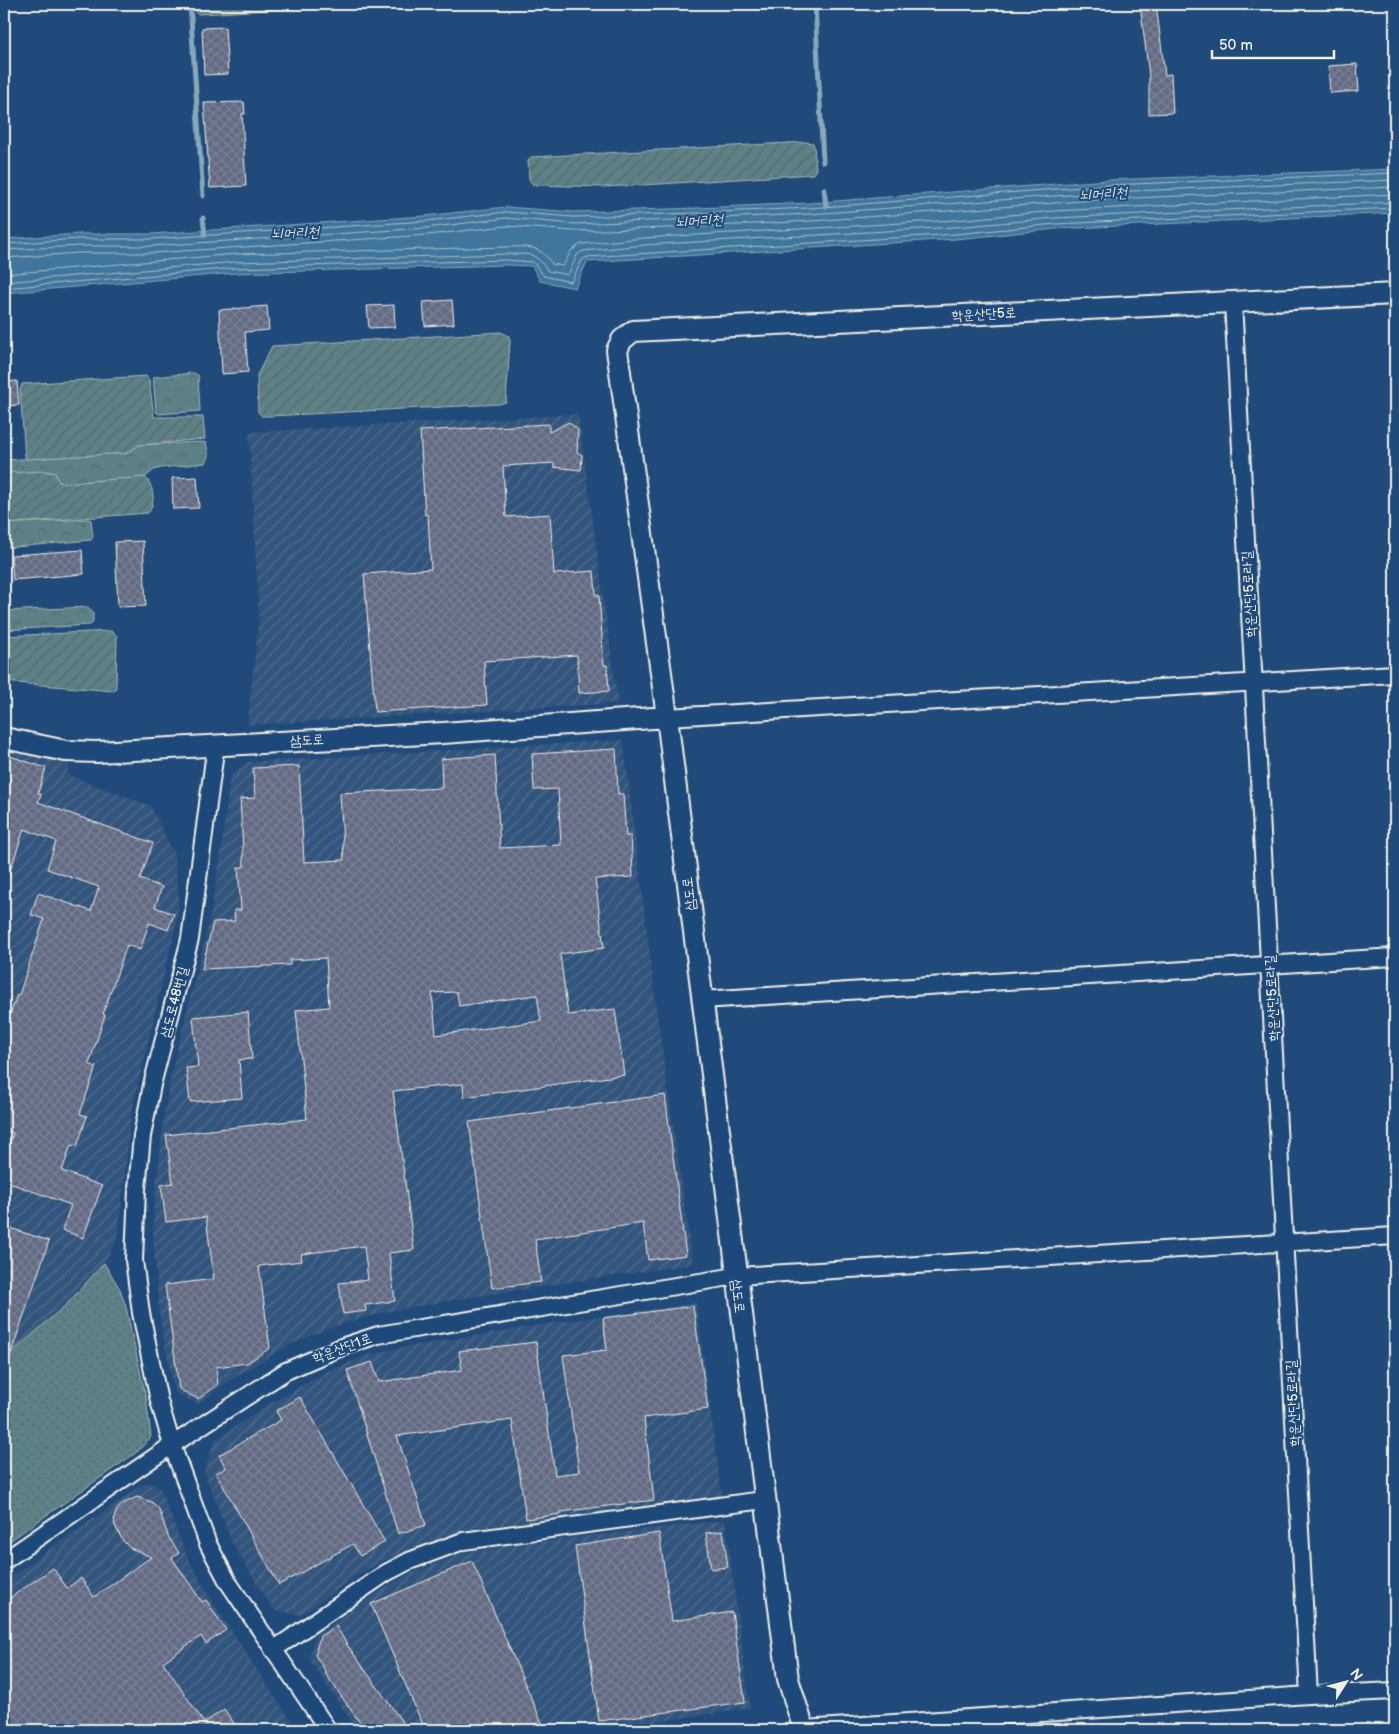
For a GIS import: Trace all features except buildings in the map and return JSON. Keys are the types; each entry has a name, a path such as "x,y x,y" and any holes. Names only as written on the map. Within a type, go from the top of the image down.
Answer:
{"street":[{"name":"학운산단5로","path":"667,717 617,350 622,340 633,331 1395,294"},
{"name":"학운산단5로라길","path":"1232,302 1255,683 1309,1695"},
{"path":"667,717 1395,674"},
{"name":"삼도로","path":"4,738 66,752 442,733 667,717 764,1500 788,1680 802,1730"},
{"name":"삼도로48번길","path":"216,744 190,939 152,1085 142,1136 137,1189 134,1260 150,1363 172,1445 214,1556 228,1582 328,1730"},
{"path":"702,1000 1395,957"},
{"name":"학운산단1로","path":"4,1560 172,1445 286,1371 344,1346 378,1335 736,1276 1395,1236"},
{"path":"273,1650 386,1573 418,1558 463,1541 764,1500"},
{"path":"802,1730 883,1727 1309,1695 1395,1691"}],"shaded area":[{"path":"578,414 618,703 247,725 259,619 249,432"},
{"path":"623,740 659,1028 693,1264 390,1311 331,1327 289,1345 235,1377 198,1404 175,1393 160,1321 153,1240 154,1208 164,1114 172,1070 209,923 221,852 230,776 247,762"},
{"path":"4,747 70,763 67,775 151,806 174,854 179,896 178,916 131,1115 118,1238 104,1263 90,1281 43,1326 9,1355 4,1357"},
{"path":"696,1303 722,1496 464,1530 383,1561 359,1574 301,1615 275,1611 231,1541 204,1472 214,1441 266,1406 326,1372 368,1355 405,1347 552,1323"},
{"path":"149,1483 160,1488 186,1554 215,1606 297,1730 4,1730 4,1581 142,1485"},
{"path":"725,1520 750,1708 602,1730 357,1730 309,1659 315,1635 372,1596 407,1575 463,1553 503,1546"}],"green space":[{"path":"195,4 372,4 199,14 196,13"},
{"path":"813,143 814,146 816,169 813,174 604,187 533,185 529,179 528,161 531,157"},
{"path":"501,332 509,336 510,341 506,402 499,404 270,416 262,416 258,412 257,375 272,346"},
{"path":"193,373 198,375 200,411 159,414 156,412 153,377"},
{"path":"146,376 149,380 154,417 203,417 205,439 139,445 127,453 27,459 25,457 20,390 22,384"},
{"path":"206,443 208,450 208,458 205,463 161,468 154,470 145,477 65,483 59,482 55,474 51,472 4,473 4,460 127,453 139,445"},
{"path":"44,471 55,473 59,482 65,483 145,477 153,495 151,509 148,513 4,524 4,473"},
{"path":"91,520 93,537 91,540 4,548 4,524"},
{"path":"88,607 93,613 93,623 90,625 4,630 4,611"},
{"path":"111,631 117,636 116,687 114,691 4,682 4,636"},
{"path":"104,1263 120,1289 126,1307 146,1398 151,1437 137,1452 4,1545 4,1357 9,1355 68,1303"}],"water":[{"name":"뇌머리천","path":"1395,169 1395,213 1055,229 956,239 587,262 575,288 540,281 532,266 506,265 237,273 4,293 4,239 79,234 151,234 425,216 506,207 574,212 697,208 810,203 1108,180"}],"waterway":[{"path":"190,4 203,196"},
{"path":"815,4 823,162"},
{"path":"824,189 826,206"},
{"path":"203,218 205,235"}]}
